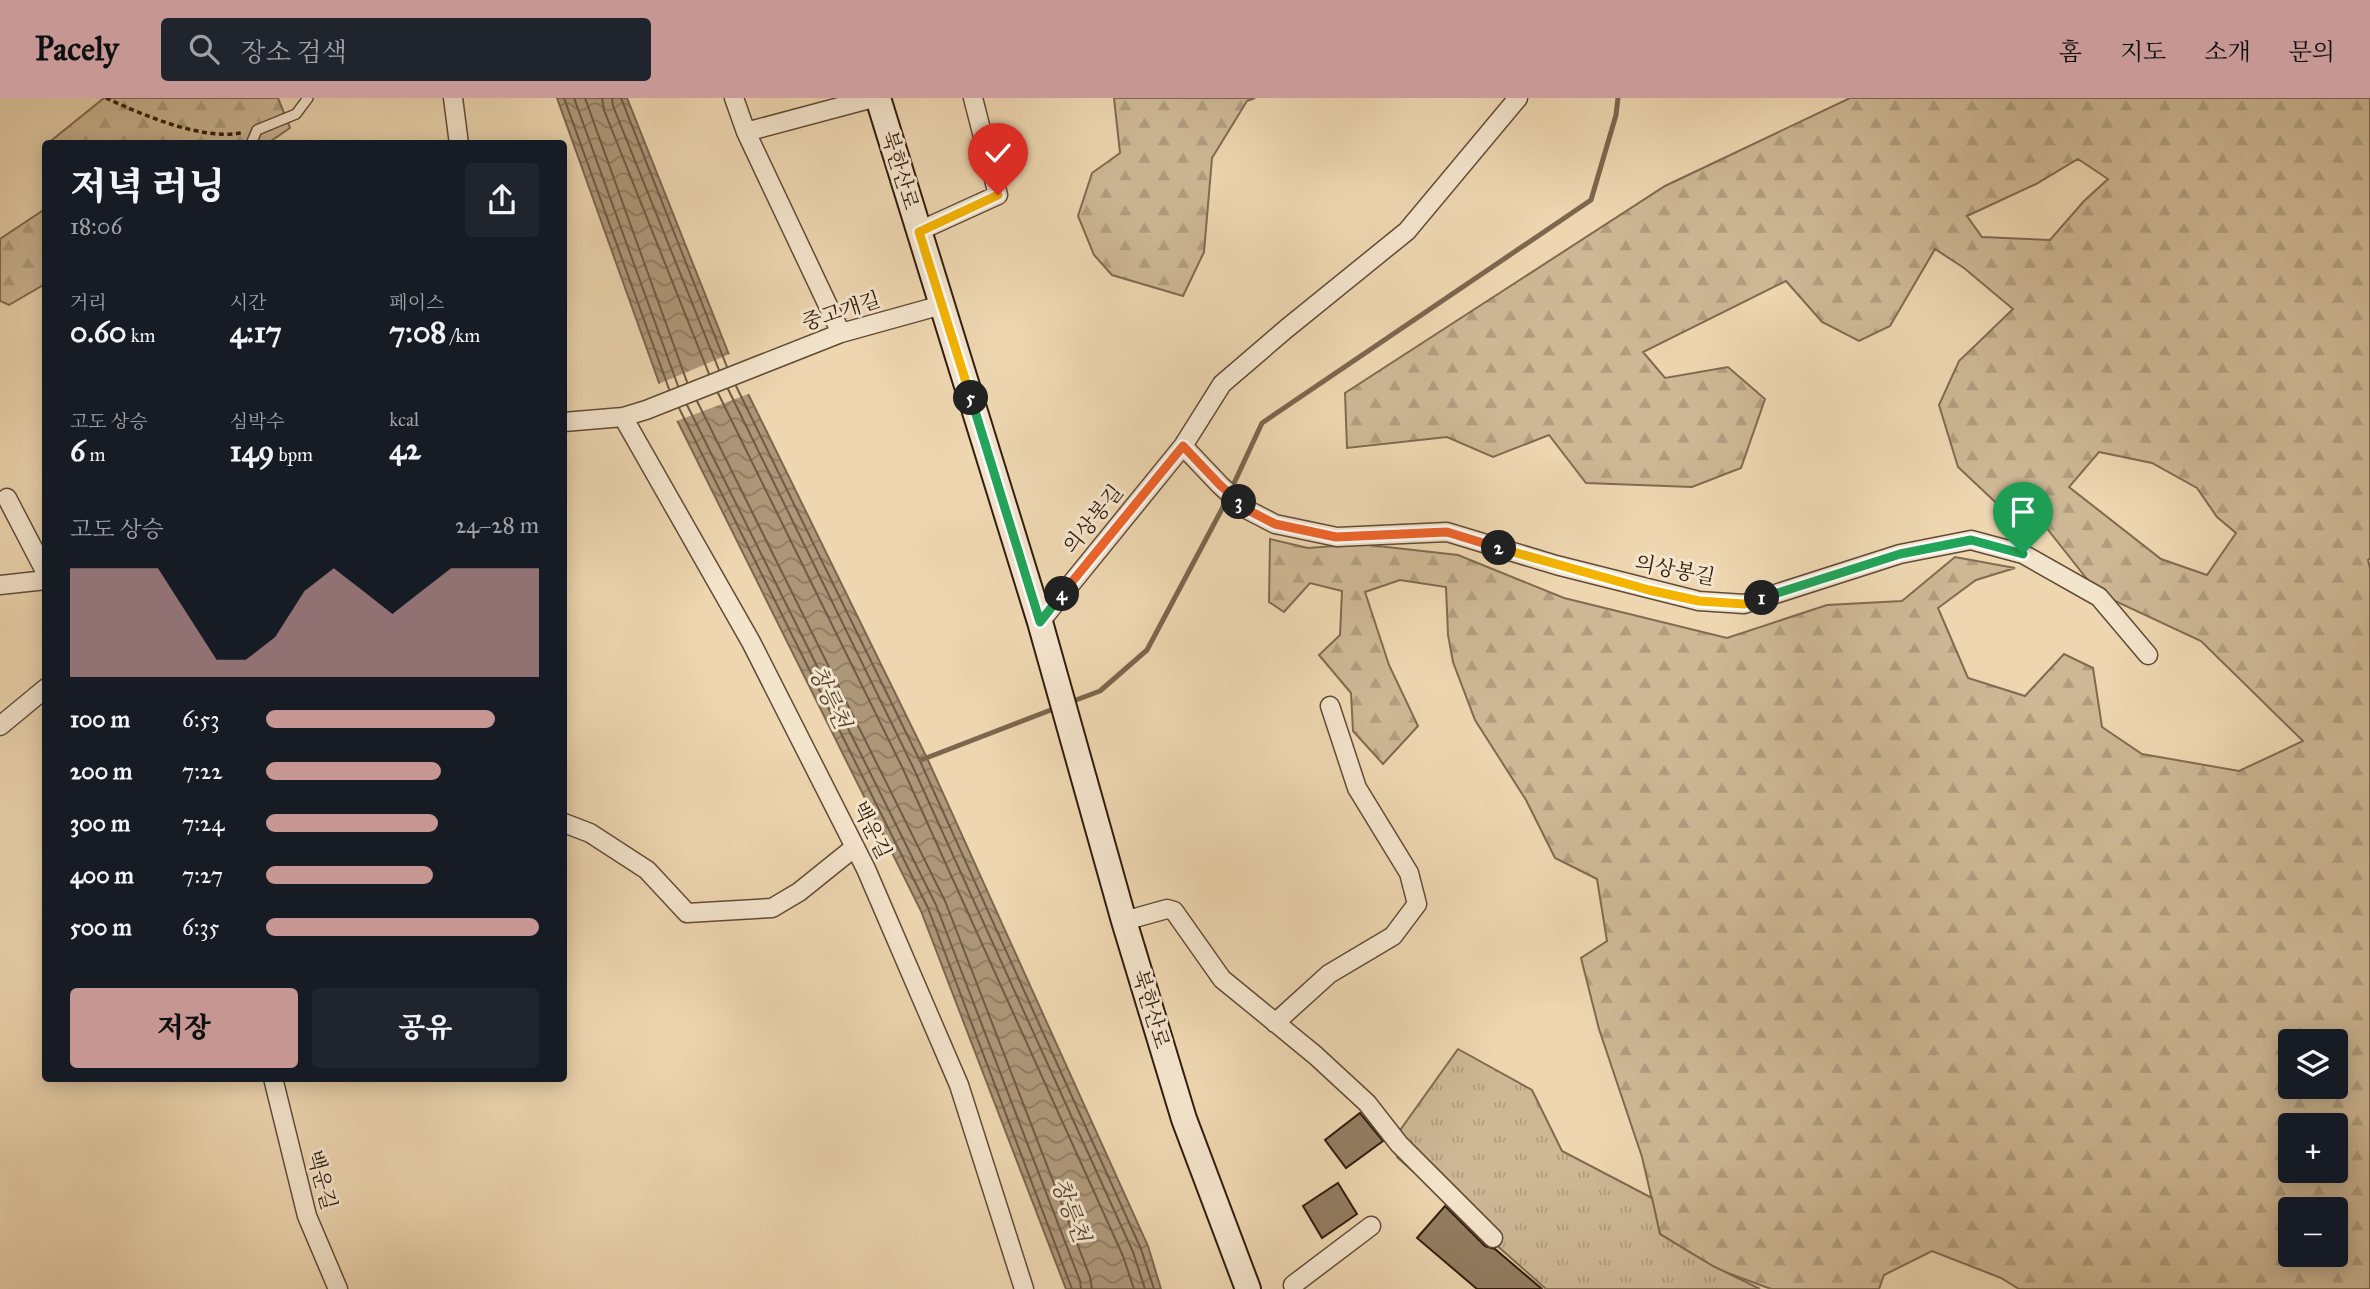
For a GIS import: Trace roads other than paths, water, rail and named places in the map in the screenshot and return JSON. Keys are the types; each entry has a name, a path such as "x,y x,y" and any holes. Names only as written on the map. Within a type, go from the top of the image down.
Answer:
{"main road":[{"name":"북한산로","path":"875,98 1040,622 1124,921 1184,1119 1248,1289"}],"street":[{"path":"453,98 458,140"},
{"path":"734,98 746,132 841,332"},
{"name":"북한산로","path":"746,132 875,98"},
{"path":"919,232 998,195 973,98"},
{"name":"의상봉길","path":"1040,622 1183,446 1222,384 1407,231 1518,98"},
{"name":"중고개길","path":"623,417 841,332 942,304"},
{"path":"567,422 623,417"},
{"name":"백운길","path":"623,417 751,642 855,847 959,1085 1024,1289"},
{"name":"의상봉길","path":"1183,446 1246,509 1275,524 1336,537 1447,532 1556,565 1699,601 1744,604 1900,554 1971,540 2023,554 2099,597 2148,655"},
{"path":"7,498 42,565"},
{"path":"0,585 42,580"},
{"path":"0,726 42,691"},
{"path":"1275,1023 1329,974 1393,936 1417,904 1409,873 1357,788 1330,706"},
{"path":"567,824 590,833 647,870 687,913 772,908 799,892 855,847"},
{"path":"1124,921 1156,911 1174,911 1222,979 1367,1103 1399,1144 1493,1238"},
{"name":"백운길","path":"274,1082 307,1216 338,1289"},
{"path":"1291,1288 1371,1226"}],"lane":[{"path":"253,140 257,130 296,114 308,98"}],"water":[{"name":"창릉천","path":"557,98 627,98 730,357 927,758 1148,1246 1161,1289 1066,1289 921,911 661,388"}],"waterway":[{"path":"1068,703 1100,691 1147,650 1223,507 1262,423 1591,200 1616,115 1618,98"},
{"path":"921,760 1056,708"}]}
